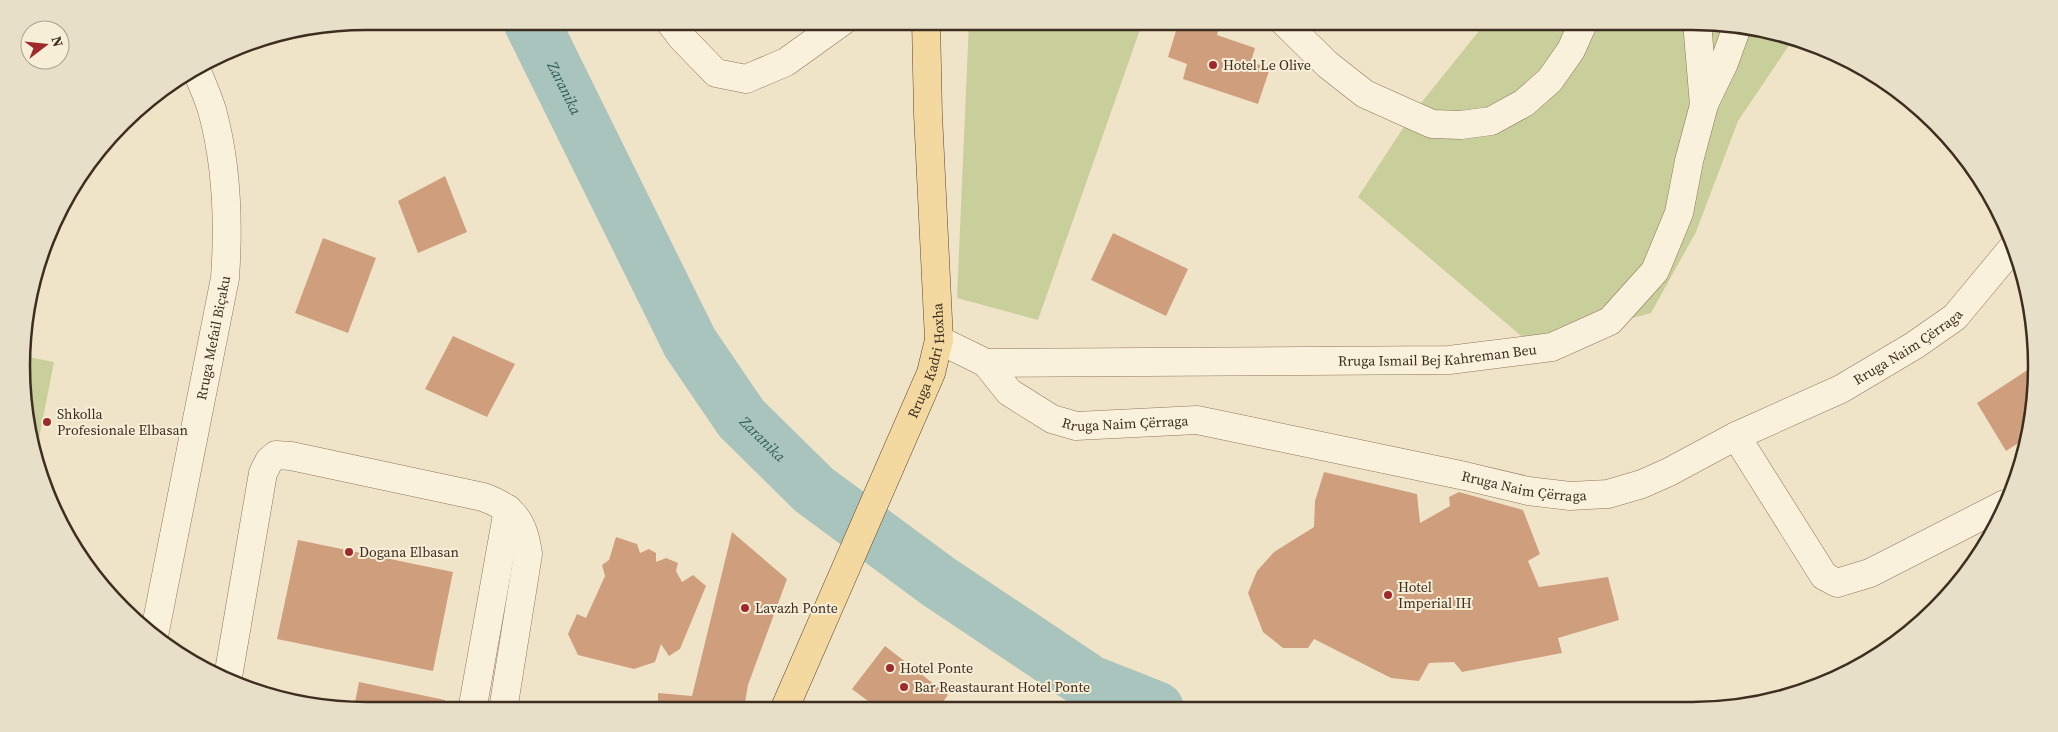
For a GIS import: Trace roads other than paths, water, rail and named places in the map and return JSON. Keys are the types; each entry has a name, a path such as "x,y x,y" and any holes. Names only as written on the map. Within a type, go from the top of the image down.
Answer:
{"main road":[{"name":"Rruga Kadri Hoxha","path":"788,702 931,373 939,340 926,30"},
{"name":"Rruga Kadri Hoxha","path":"800,676 801,702"}],"street":[{"path":"676,30 716,73 746,79 786,62 830,30"},
{"path":"1292,30 1328,65 1365,94 1432,124 1461,125 1491,121 1524,103 1550,80 1571,50 1580,30"},
{"name":"Rruga Ismail Bej Kahreman Beu","path":"939,340 986,363 1449,360 1552,347 1610,321 1655,271 1679,213 1689,161 1704,104 1698,30"},
{"path":"1704,104 1724,63 1735,33"},
{"name":"Rruga Mefail Biçaku","path":"155,628 225,278 228,240 222,161 212,109 198,75"},
{"name":"Rruga Naim Çërraga","path":"986,363 1010,392 1052,419 1076,426 1197,420 1528,491 1570,496 1608,494 1642,484 1736,436 1841,389 1915,345 1955,317 2008,253"},
{"path":"1736,436 1824,576 1837,583 1870,573 1996,509"},
{"path":"229,672 263,473 269,461 276,455 291,456 483,497 500,503 508,509 522,528 528,554 503,702"},
{"path":"473,702 508,509"}],"waterway":[{"name":"Zaranika","path":"535,30 690,343 741,418 814,490 939,582 1090,683 1138,702"}],"place":[{"name":"Hotel Le Olive","path":"1213,65"},
{"name":"Shkolla Profesionale Elbasan","path":"47,422"},
{"name":"Dogana Elbasan","path":"349,552"},
{"name":"Hotel Imperial IH","path":"1388,595"},
{"name":"Lavazh Ponte","path":"745,608"},
{"name":"Hotel Ponte","path":"890,668"},
{"name":"Bar Reastaurant Hotel Ponte","path":"904,687"}]}
